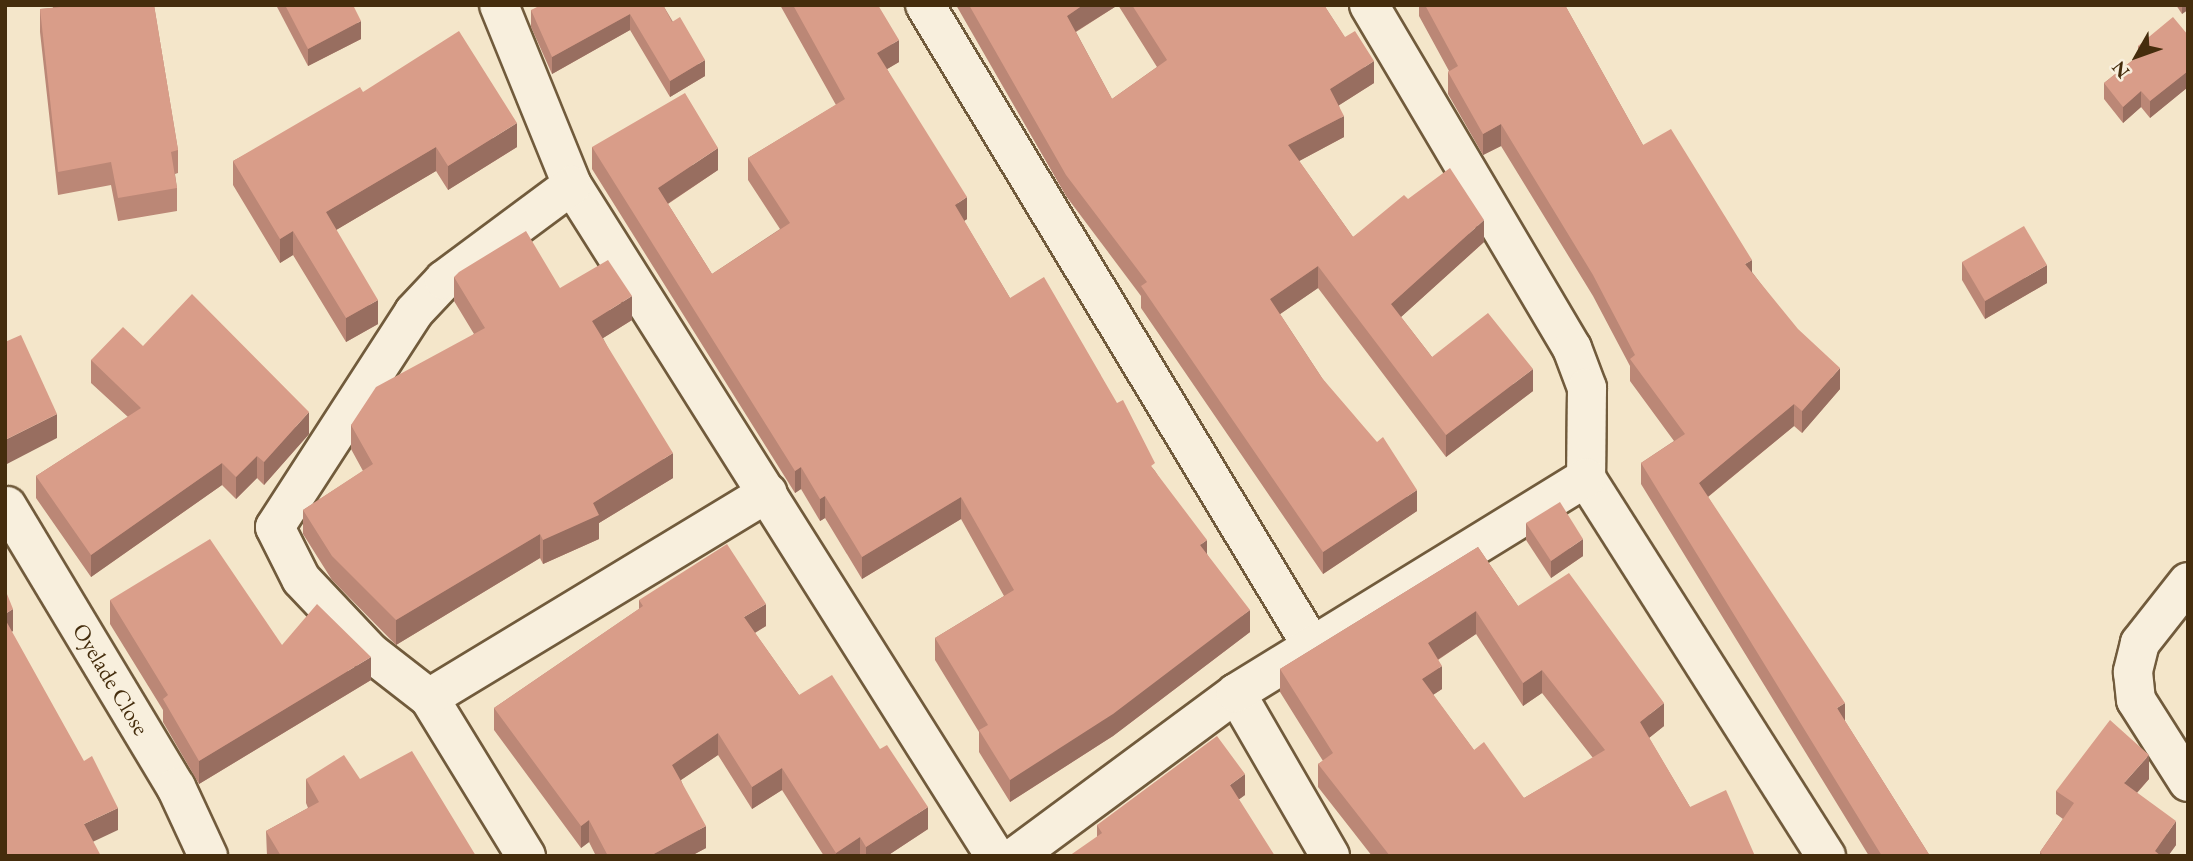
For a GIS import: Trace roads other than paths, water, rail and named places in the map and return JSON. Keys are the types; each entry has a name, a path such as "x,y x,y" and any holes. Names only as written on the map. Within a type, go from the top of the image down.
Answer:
{"street":[{"path":"499,5 572,185 995,856"},
{"path":"925,5 1312,646"},
{"path":"1369,5 1573,348 1587,388 1586,478 1826,856"},
{"path":"526,856 429,698 370,652 301,579 275,527 414,312 444,280 572,185"},
{"path":"1016,856 1236,693 1586,478"},
{"path":"429,698 768,493"},
{"name":"Oyelade Close","path":"7,506 176,787 208,856"},
{"path":"2188,582 2140,643 2133,672 2136,700 2188,782"},
{"path":"1236,693 1331,856"}]}
